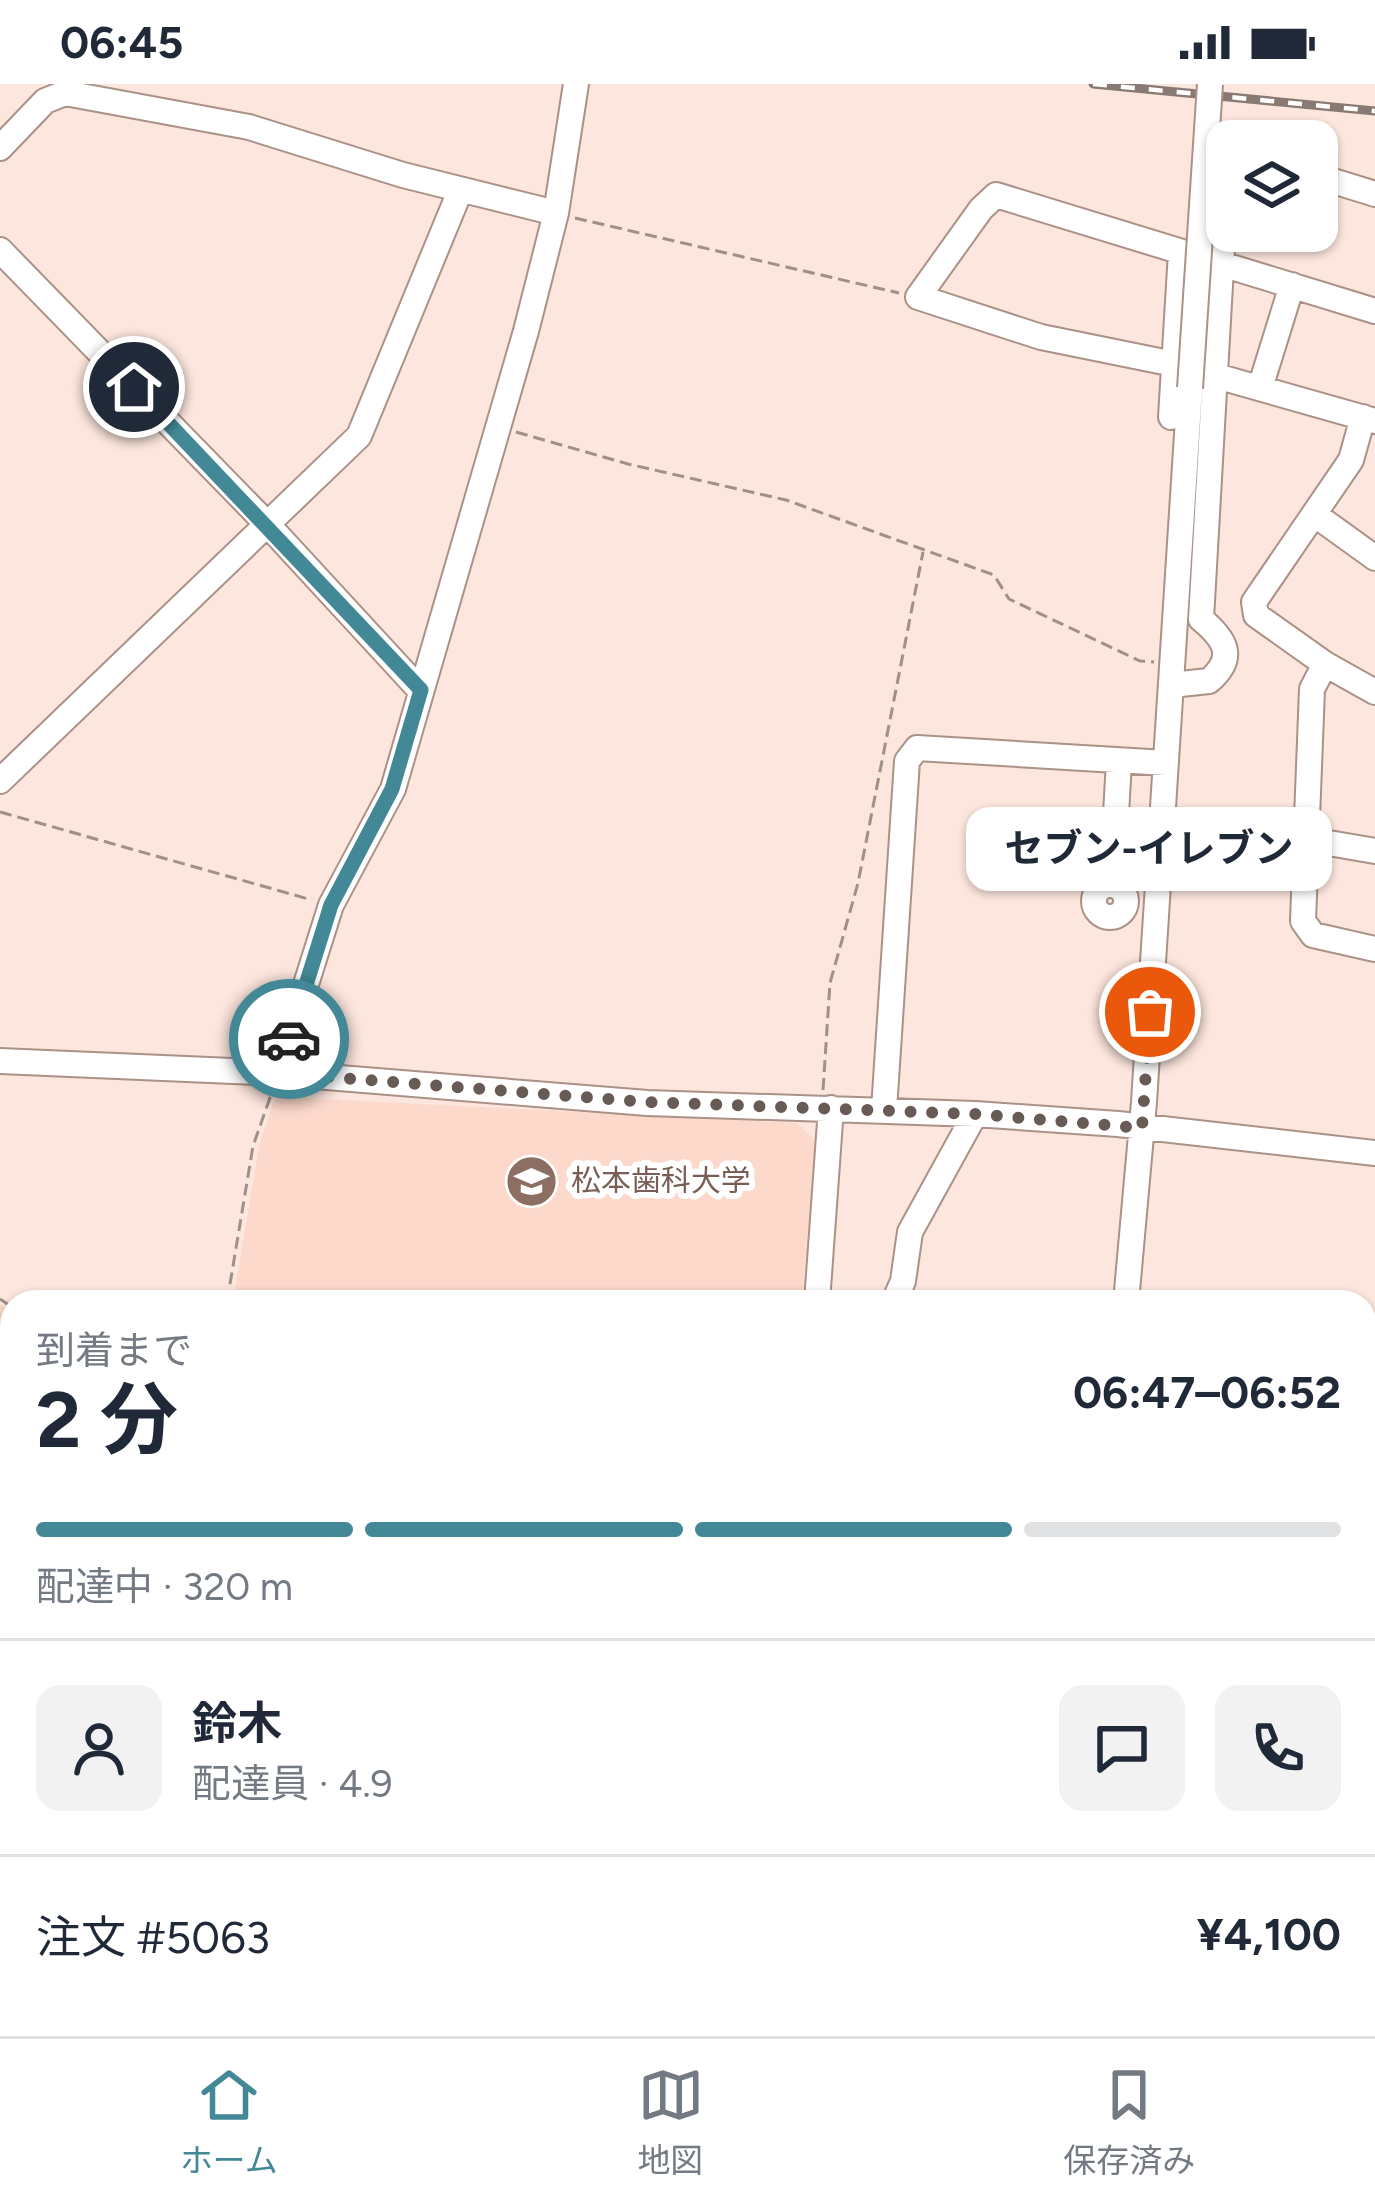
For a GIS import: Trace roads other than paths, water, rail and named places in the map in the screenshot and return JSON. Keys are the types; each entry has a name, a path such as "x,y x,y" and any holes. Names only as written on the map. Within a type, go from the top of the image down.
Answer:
{"street":[{"path":"278,1073 331,905 392,789 556,213 576,84"},
{"path":"1127,1290 1142,1128 1210,84"},
{"path":"0,148 45,101 64,93 249,127 460,190 556,213"},
{"path":"1338,183 1375,194"},
{"path":"0,781 358,436 460,190"},
{"path":"1375,311 996,195 918,297 1041,337 1174,364 1369,419 1351,460 1254,602 1256,615 1325,664 1375,692"},
{"path":"0,250 421,690"},
{"path":"1171,685 1156,662 1180,252"},
{"path":"1171,685 1209,681 1226,662 1228,648 1201,619 1223,252"},
{"path":"1260,388 1292,285"},
{"path":"1314,514 1375,558"},
{"path":"1325,664 1312,689 1303,921 1313,935 1375,949"},
{"path":"884,1110 911,752 917,748 1166,763"},
{"path":"1112,885 1119,760"},
{"path":"1161,832 1305,839 1375,851"},
{"path":"0,1061 278,1073 722,1106 975,1114 1375,1153"},
{"path":"818,1290 831,1108"},
{"path":"899,1290 910,1232 975,1114"}],"railway":[{"path":"1093,84 1375,111"}],"place":[{"name":"セブン-イレブン","path":"1150,1012"},
{"name":"松本歯科大学","path":"532,1181"}]}
